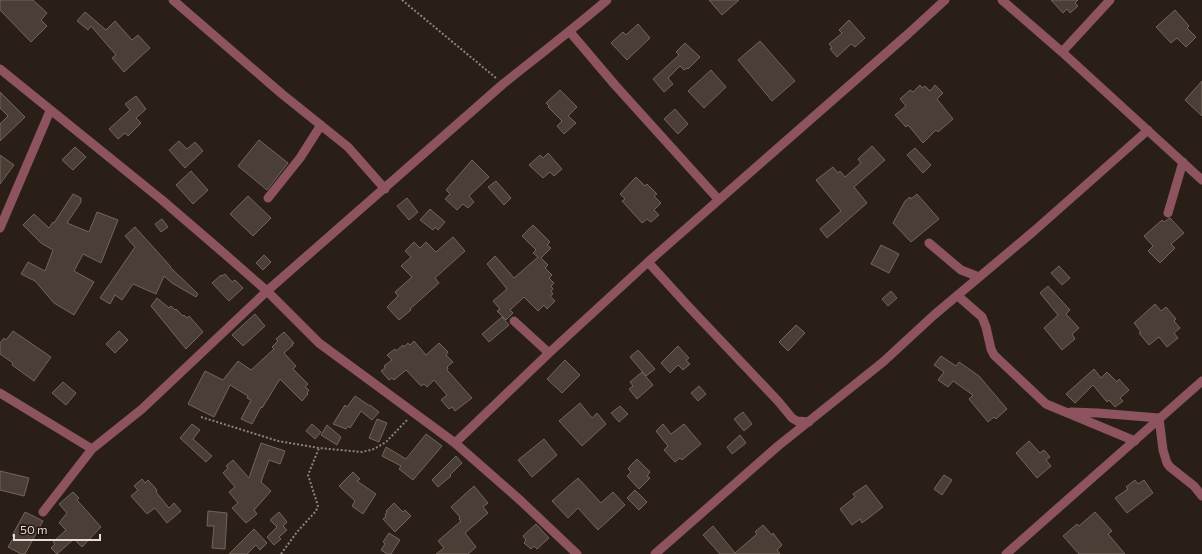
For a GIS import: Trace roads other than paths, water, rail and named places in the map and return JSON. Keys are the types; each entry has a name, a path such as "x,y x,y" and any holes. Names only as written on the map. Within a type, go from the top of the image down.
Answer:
{"street":[{"path":"173,0 282,94 348,147 385,189"},
{"path":"42,512 92,449 142,409 267,291 503,84 570,32 607,0"},
{"path":"455,443 549,353 648,262 945,0"},
{"path":"1002,0 1062,52 1202,180"},
{"path":"1062,52 1110,0"},
{"path":"570,32 615,85 718,199"},
{"path":"0,69 219,248 267,291 319,343 455,443 521,500 577,554"},
{"path":"0,228 50,110"},
{"path":"268,198 300,158 321,125"},
{"path":"655,554 772,451 884,362 934,315 1034,231 1148,130"},
{"path":"1168,214 1183,162"},
{"path":"929,242 961,270 979,278"},
{"path":"648,262 778,400 792,418 797,421 809,422"},
{"path":"958,296 982,317 986,327 991,350 994,355 1046,404 1135,441"},
{"path":"514,321 549,353"},
{"path":"1006,554 1202,381"},
{"path":"0,393 92,449"},
{"path":"1064,411 1159,418"},
{"path":"1159,418 1162,450 1167,463 1170,468 1194,486 1202,496"}]}
